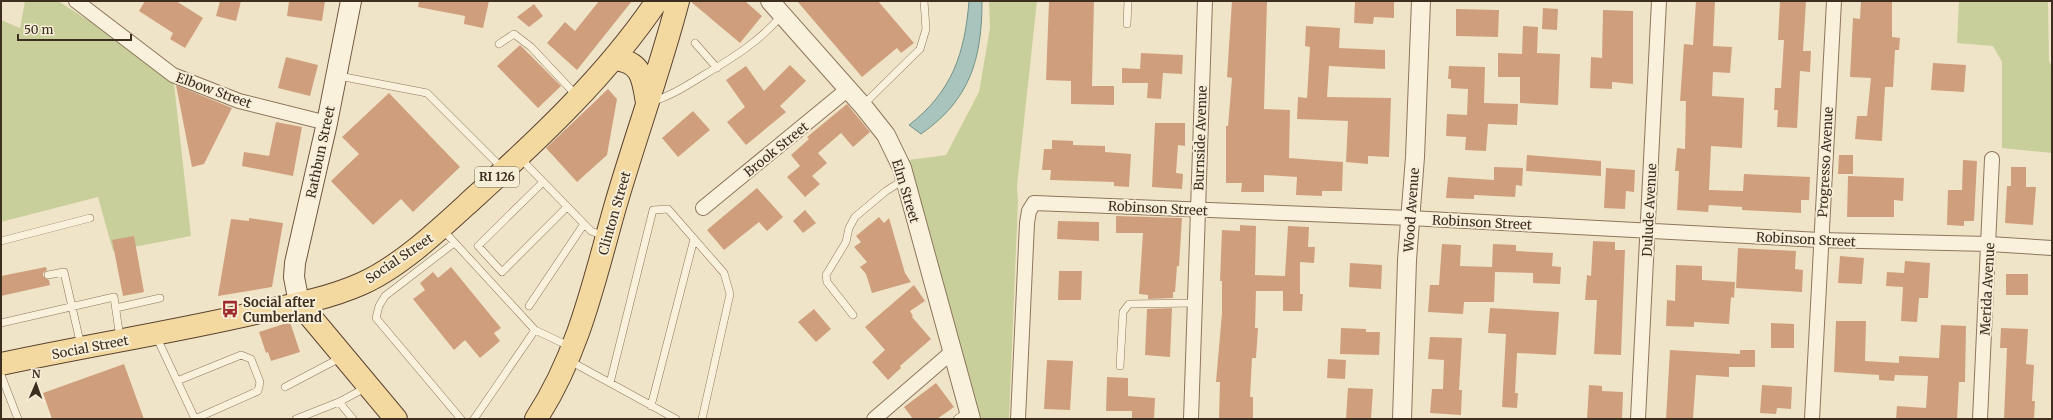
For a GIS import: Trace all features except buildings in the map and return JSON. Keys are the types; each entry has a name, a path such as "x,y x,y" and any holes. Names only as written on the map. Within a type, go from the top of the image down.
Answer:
{"main road":[{"name":"Rathbun Street","path":"299,303 294,277 295,263 327,123 351,1"},
{"name":"Social Street","path":"1,364 121,341 299,303 342,292 383,272 448,236 512,164 578,98 643,22 658,1"},
{"name":"Clinton Street","path":"536,419 556,387 570,354 647,103 663,58 678,1"},
{"path":"613,58 623,59 632,63 641,73 647,103"},
{"path":"299,303 396,419"}],"street":[{"name":"Elbow Street","path":"76,1 173,75 239,101 327,123"},
{"name":"Elm Street","path":"770,1 848,89 892,146 905,179 953,351 965,416"},
{"name":"Burnside Avenue","path":"1191,419 1205,1"},
{"name":"Wood Avenue","path":"1402,419 1421,1"},
{"name":"Dulude Avenue","path":"1638,419 1659,1"},
{"name":"Progresso Avenue","path":"1812,419 1820,240 1834,1"},
{"name":"Brook Street","path":"703,208 848,89"},
{"name":"Merida Avenue","path":"1980,419 1992,159"},
{"name":"Robinson Street","path":"1018,419 1027,223 1029,211 1034,203 1410,218 1820,240 1989,244 2052,248"},
{"path":"874,419 953,351"}],"lane":[{"path":"862,106 920,49 926,29 924,1"},
{"path":"1127,24 1128,1"},
{"path":"647,103 669,96 743,52 770,29 782,15"},
{"path":"499,44 514,34 545,61 578,98"},
{"path":"695,43 716,68"},
{"path":"336,75 427,93 512,164 543,182 590,231 607,237"},
{"path":"853,315 827,282 826,275 846,242 848,228 855,217 886,191 905,179"},
{"path":"543,182 478,246 502,272 568,207"},
{"path":"610,382 653,210 668,209 724,273 730,294 702,419"},
{"path":"1,241 90,218"},
{"path":"530,306 584,224"},
{"path":"461,419 376,318 379,306 385,296 448,236 535,330 610,382 670,418"},
{"path":"651,406 694,238"},
{"path":"48,275 64,272 82,348"},
{"path":"1,323 72,305 114,297 121,341"},
{"path":"116,308 160,298"},
{"path":"1120,366 1123,312 1129,304 1194,303"},
{"path":"474,419 535,330"},
{"path":"155,334 177,381 195,419 258,391 260,382 250,359 241,355 177,381"},
{"path":"285,387 343,356"},
{"path":"1,375 18,419"},
{"path":"296,419 337,403 368,386"},
{"path":"337,403 352,419"}],"green space":[{"path":"25,1 58,1 173,75 191,236 113,251 98,197 1,222 1,20 20,28"},
{"path":"989,1 1037,1 1017,186 1018,201 1009,419 975,419 901,161 946,155 979,92 990,28"},
{"path":"1959,1 2048,1 2049,61 2052,67 2052,153 2002,148 2002,62 1993,46 1957,43"}],"water":[{"path":"969,1 982,1 976,60 962,92 951,107 938,121 921,134 909,125 936,99 954,70 964,38"}],"place":[{"name":"Social after Cumberland","path":"230,309"}]}
